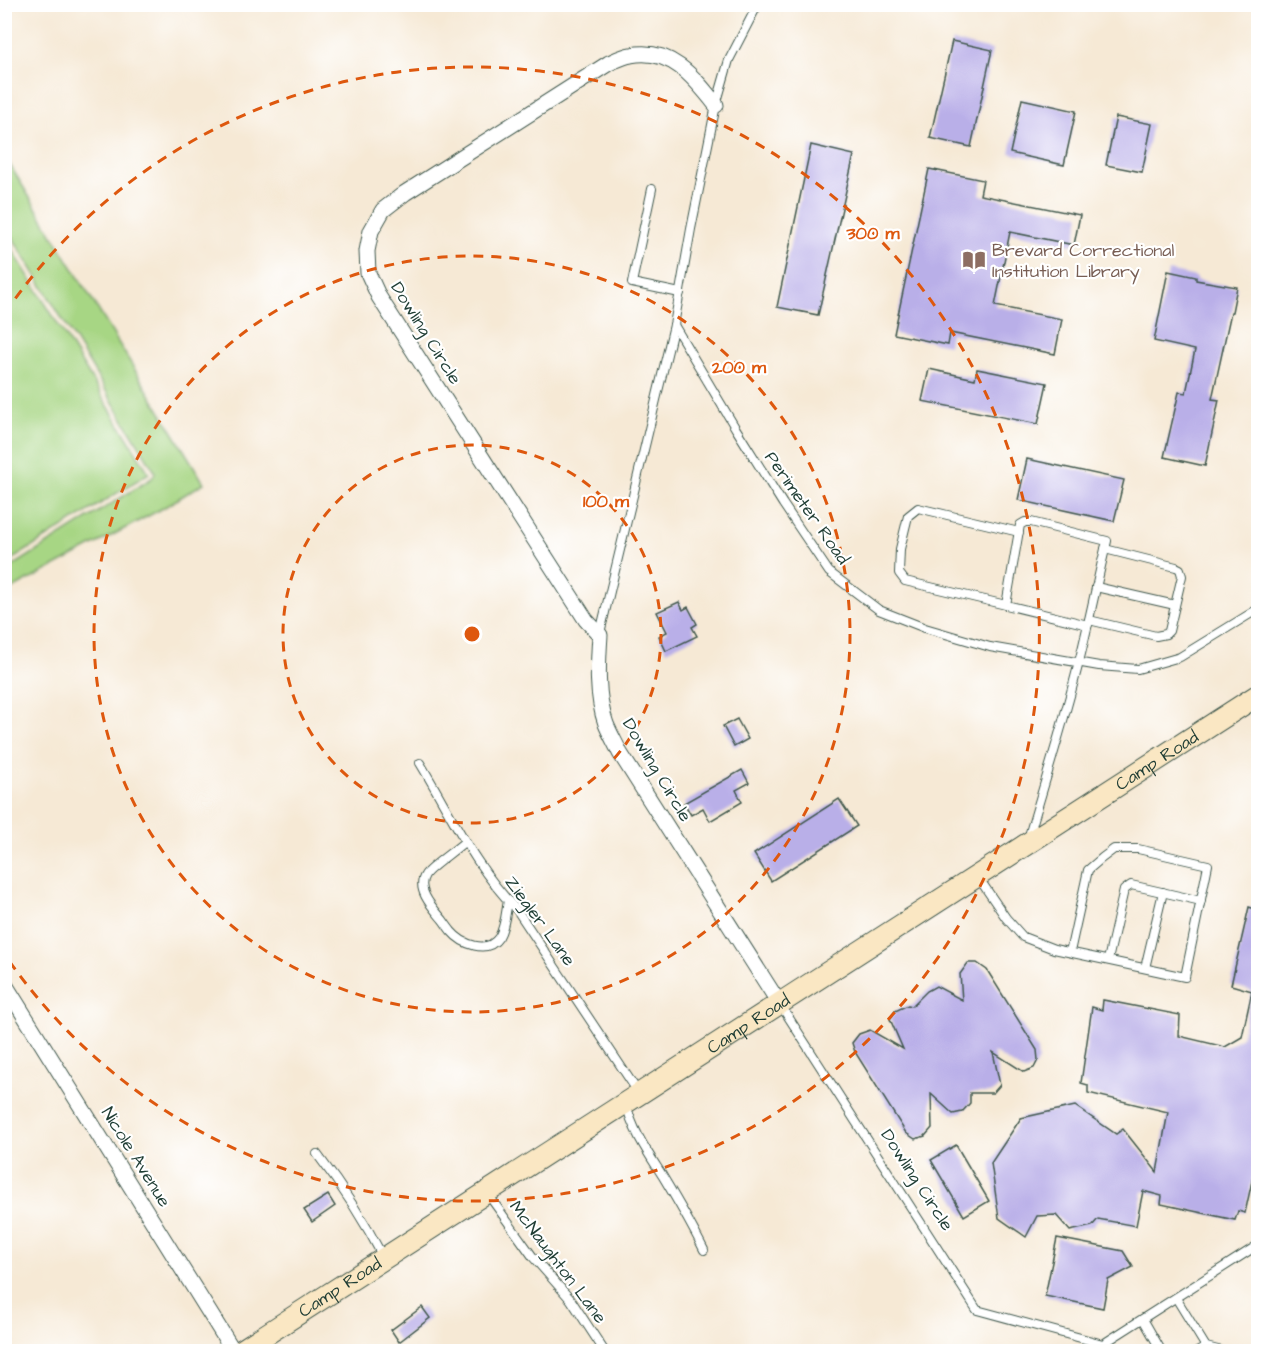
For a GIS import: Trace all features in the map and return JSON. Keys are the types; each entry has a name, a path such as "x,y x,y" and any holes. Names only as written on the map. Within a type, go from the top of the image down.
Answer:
{"street":[{"name":"Dowling Circle","path":"716,105 697,80 667,57 649,54 631,55 609,63 405,193 383,210 371,231 366,251 368,273 379,297 586,620 600,635 598,663 600,695 606,722 620,753 779,1003"},
{"name":"Camp Road","path":"239,1352 1258,695"},
{"name":"Nicole Avenue","path":"4,983 234,1352"}],"lane":[{"path":"600,635 674,325 716,105 729,60 758,4"},
{"path":"652,189 632,283 680,293"},
{"name":"Perimeter Road","path":"674,325 783,504 829,572 879,610 925,628 990,647 1099,666 1138,669 1180,657 1258,609"},
{"path":"1019,532 918,508 908,516 900,549 898,573 905,581 1006,605 1156,636 1166,634 1169,630 1182,576 1180,569 1105,549"},
{"path":"1006,605 1020,525 1031,522 1107,541 1079,662 1028,843"},
{"path":"1096,587 1175,605"},
{"name":"Ziegler Lane","path":"420,764 464,842 517,910 632,1098 628,1115 704,1250"},
{"path":"464,842 425,875 422,885 431,906 452,932 463,941 478,947 489,945 498,937 508,900"},
{"path":"977,876 1006,918 1023,937 1054,949 1185,977 1208,865 1138,849 1114,849 1088,870 1070,952"},
{"path":"1108,960 1124,890 1131,885 1201,901"},
{"path":"1145,968 1163,892"},
{"name":"Dowling Circle","path":"779,1003 977,1310 1103,1344 1258,1245"},
{"path":"317,1154 350,1199 383,1258"},
{"name":"McNaughton Lane","path":"486,1192 533,1257 571,1300 605,1352"},
{"path":"1176,1298 1208,1349"},
{"path":"1143,1319 1162,1352"},
{"path":"1197,1352 1208,1349 1226,1352"}],"green space":[{"path":"5,157 204,483 163,508 5,593 5,571 152,478 155,473 5,225"},
{"path":"4,236 149,473 5,564 4,564"}],"building":[{"path":"952,41 992,50 971,147 930,138"},
{"path":"1022,99 1076,111 1064,165 1010,153"},
{"path":"1116,117 1152,124 1142,172 1106,165"},
{"path":"811,145 854,155 818,315 777,307"},
{"path":"929,169 983,180 980,195 1080,215 1074,245 1010,232 995,306 1062,319 1055,354 950,333 948,345 894,334"},
{"path":"1168,271 1196,277 1196,280 1237,287 1212,399 1219,400 1205,466 1164,457 1179,392 1186,393 1195,350 1154,341"},
{"path":"929,369 975,379 977,369 1047,383 1038,424 922,401"},
{"path":"1027,459 1124,480 1114,521 1018,500"},
{"path":"679,602 683,610 688,607 697,624 692,627 697,636 666,651 659,636 667,632 657,612"},
{"path":"737,719 748,739 734,747 723,726"},
{"path":"742,770 749,783 736,790 742,802 710,821 703,808 691,815 684,803"},
{"path":"839,799 857,826 771,881 754,854"},
{"path":"1249,907 1258,910 1258,1118 1255,1135 1258,1136 1258,1154 1245,1213 1238,1211 1235,1220 1161,1204 1162,1196 1143,1191 1136,1226 1098,1219 1092,1226 1070,1231 1056,1215 1037,1216 1026,1237 999,1218 991,1163 1021,1118 1075,1106 1116,1134 1123,1129 1157,1172 1168,1112 1088,1093 1088,1085 1081,1083 1092,1007 1102,1010 1103,1000 1180,1015 1179,1036 1225,1047 1242,1037 1252,991 1231,985"},
{"path":"968,963 977,963 987,970 1037,1050 1038,1060 1034,1068 1024,1072 993,1052 1000,1085 993,1093 970,1093 970,1103 962,1112 953,1114 931,1094 932,1128 925,1136 915,1139 906,1133 855,1052 852,1043 859,1034 870,1030 903,1049 890,1019 895,1011 908,1005 912,1006 927,991 936,986 962,1000 960,974"},
{"path":"956,1145 989,1201 964,1216 931,1160"},
{"path":"328,1195 335,1206 312,1222 304,1210"},
{"path":"1057,1238 1123,1251 1133,1267 1108,1280 1103,1308 1045,1296"},
{"path":"422,1307 430,1318 399,1342 391,1330"}],"place":[{"name":"Brevard Correctional Institution Library","path":"974,260"}]}
